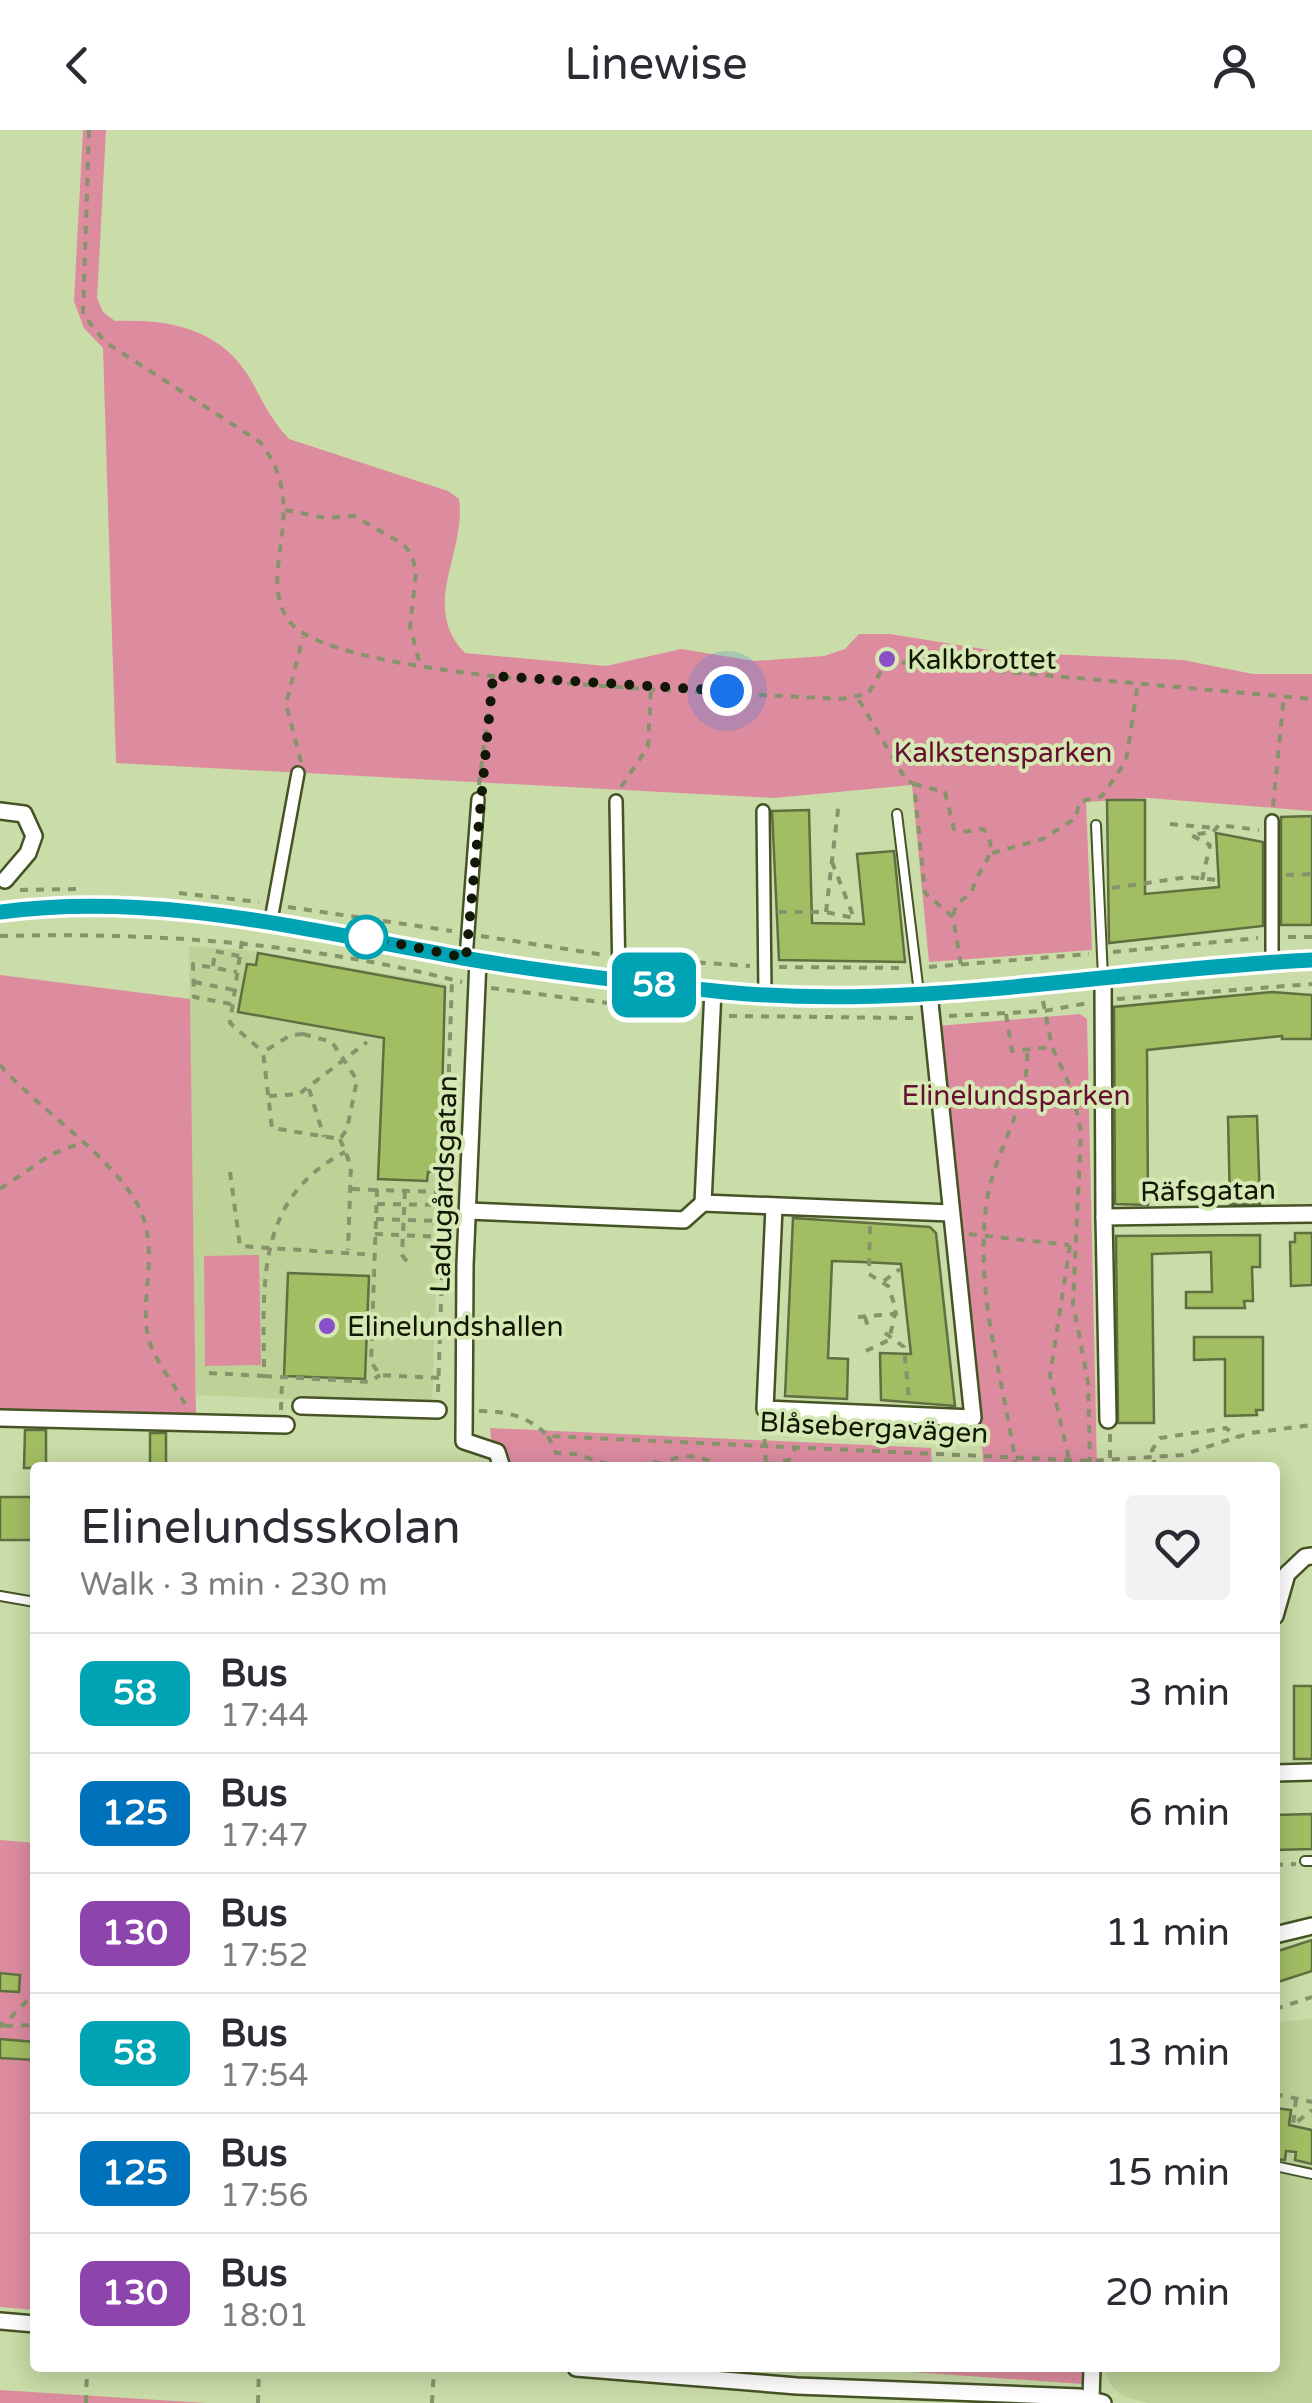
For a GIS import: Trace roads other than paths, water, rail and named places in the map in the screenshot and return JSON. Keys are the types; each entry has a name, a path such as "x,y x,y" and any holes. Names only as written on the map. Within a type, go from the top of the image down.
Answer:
{"street":[{"path":"273,912 298,773"},
{"path":"472,959 478,799"},
{"path":"616,801 619,982"},
{"path":"0,811 24,814 32,822 34,836 28,853 4,882 4,911 79,907 273,912 472,959 619,982 765,994 924,993 1312,960"},
{"path":"763,811 765,994"},
{"path":"1272,826 1272,962"},
{"name":"Ladugårdsgatan","path":"472,959 464,1441 497,1452 500,1462"},
{"name":"Räfsgatan","path":"1102,977 1108,1420"},
{"path":"468,1211 684,1220 702,1203 713,990"},
{"path":"774,1207 765,1409 973,1418 924,993"},
{"path":"702,1203 951,1213"},
{"name":"Räfsgatan","path":"1104,1217 1312,1214"},
{"path":"301,1406 438,1410"},
{"path":"0,1418 283,1425"},
{"path":"1280,1598 1287,1574 1305,1556 1312,1556"},
{"path":"1280,1773 1312,1772"},
{"path":"1280,1933 1312,1926"},
{"path":"0,2321 30,2324"},
{"path":"625,2372 797,2386 1097,2401 1093,2372"}],"lane":[{"path":"898,814 916,967 924,993"},
{"path":"1096,825 1102,977"},
{"path":"0,1596 30,1601"},
{"path":"1280,2167 1312,2174"}],"place":[{"name":"Kalkbrottet","path":"887,659"},
{"name":"Elinelundshallen","path":"327,1326"}],"park label":[{"name":"Kalkstensparken","path":"1003,752"},
{"name":"Elinelundsparken","path":"1016,1095"}]}
